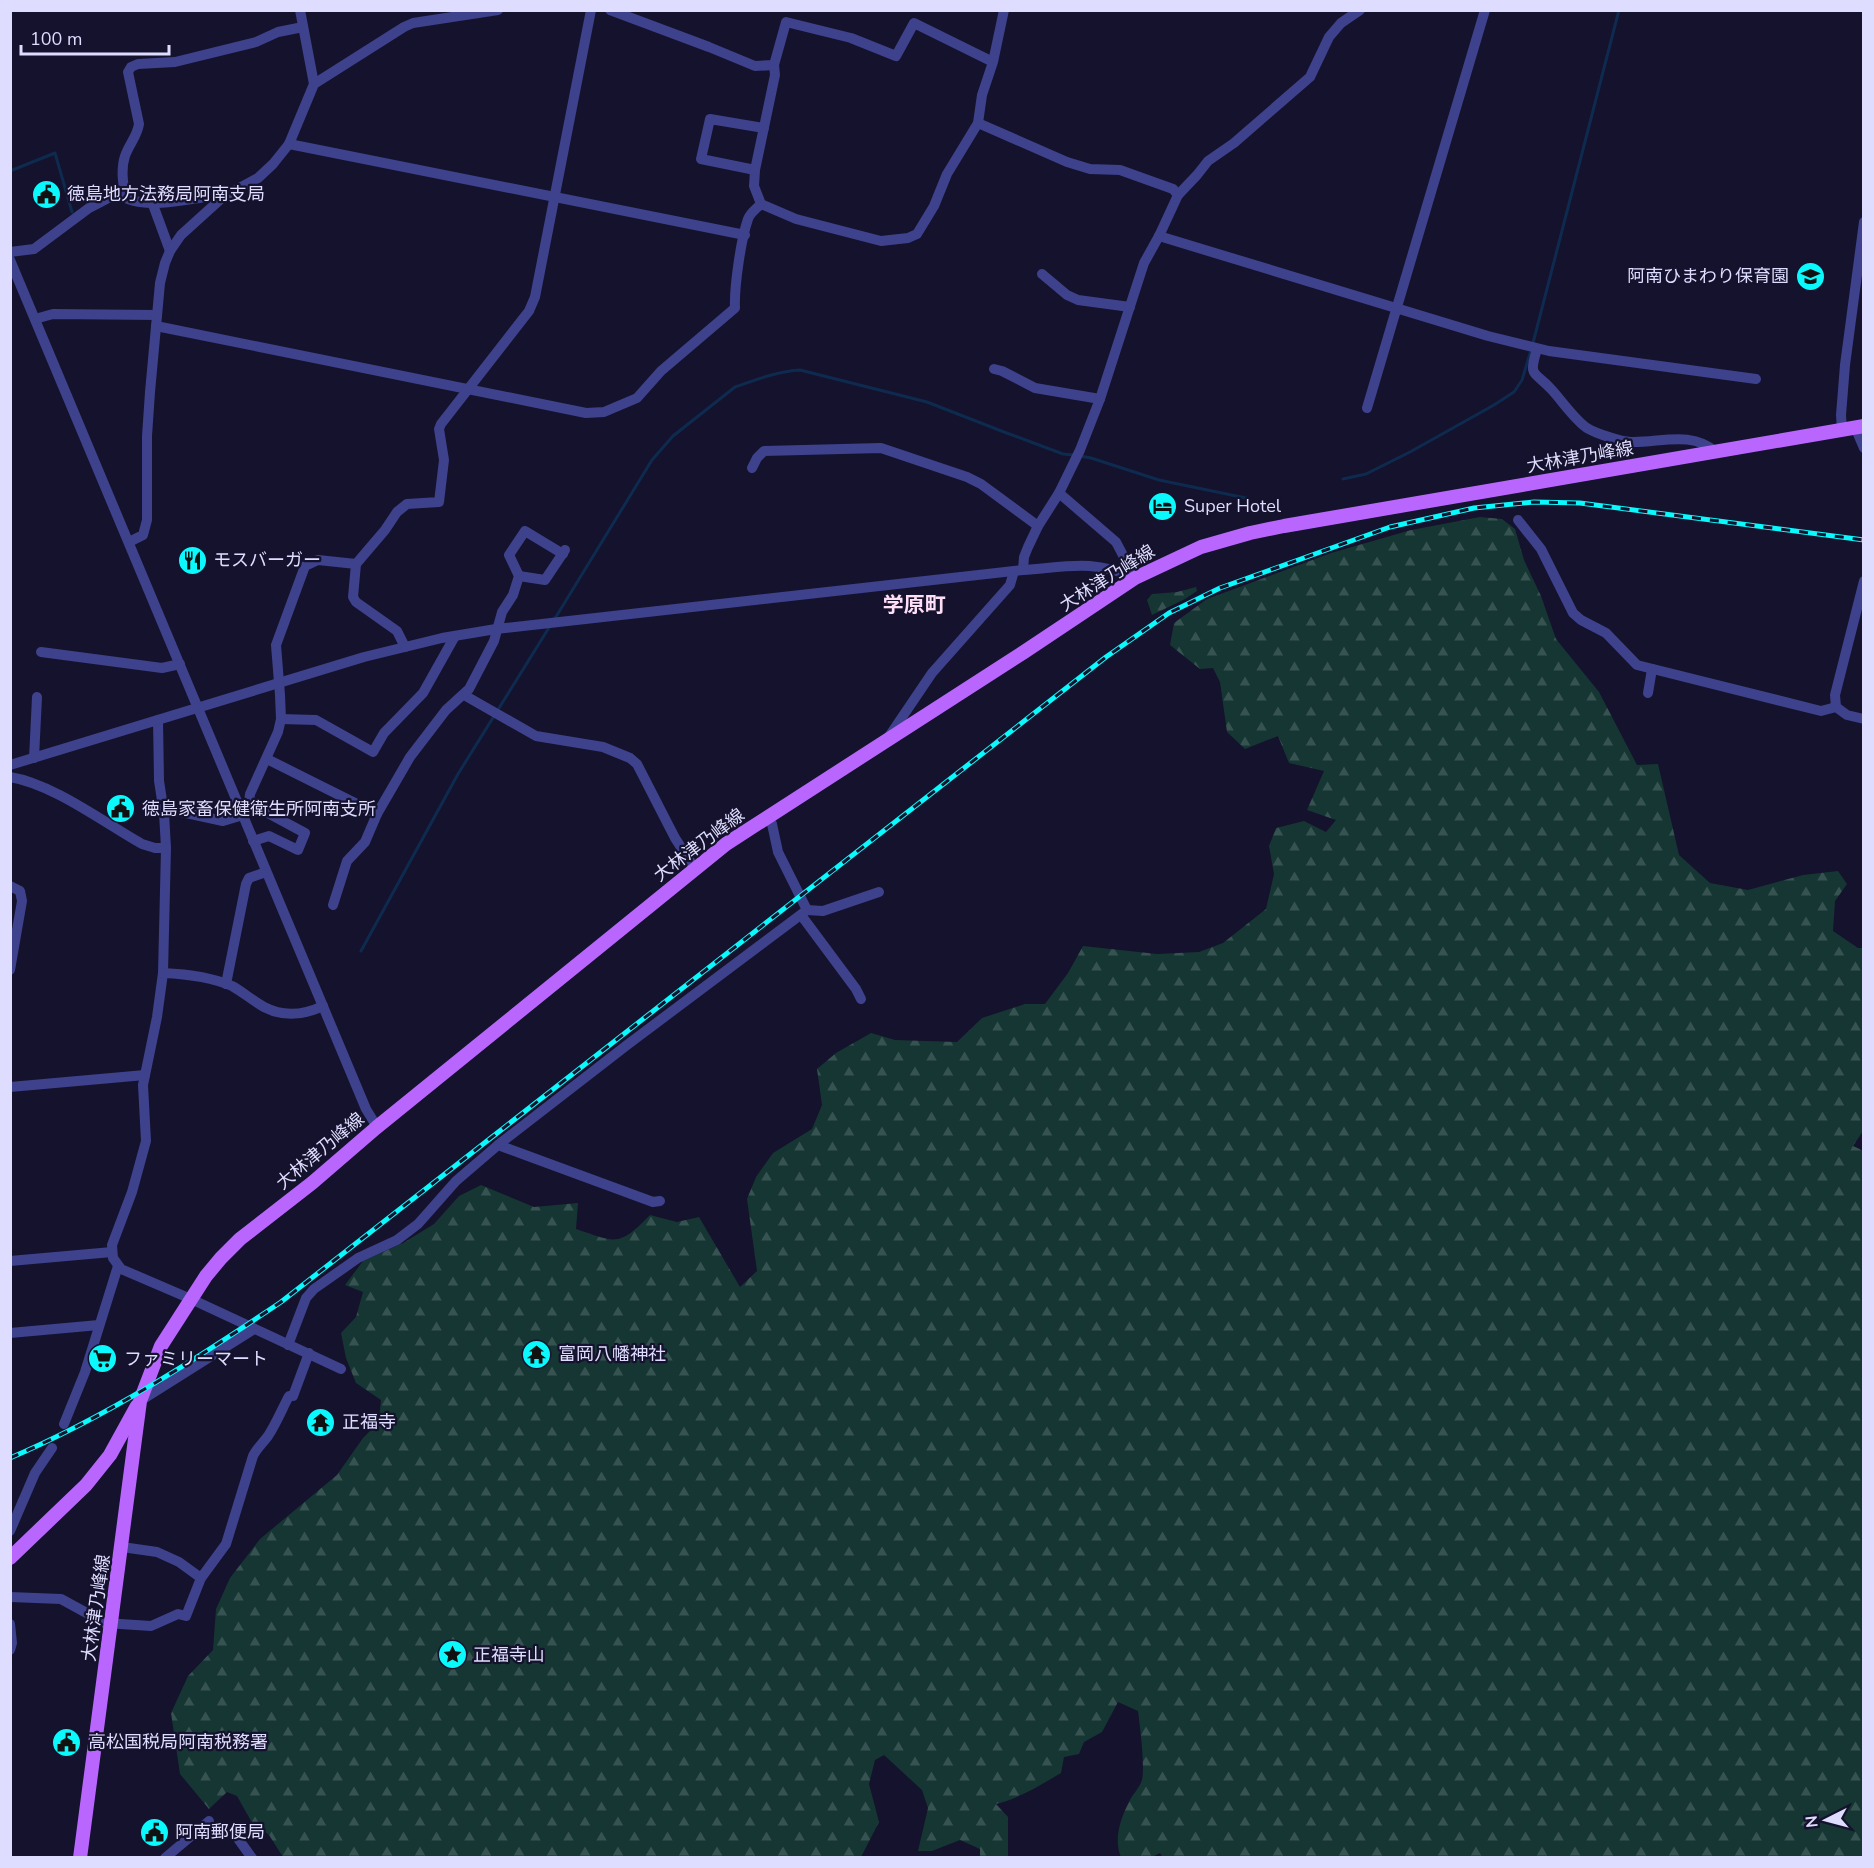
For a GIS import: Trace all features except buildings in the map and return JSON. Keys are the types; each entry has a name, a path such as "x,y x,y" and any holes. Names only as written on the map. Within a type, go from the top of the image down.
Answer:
{"main road":[{"name":"大林津乃峰線","path":"80,1857 141,1401 151,1368 161,1346 221,1258 240,1239 312,1183 377,1127 695,868 726,844 1135,578 1201,547 1250,533 1854,428"},
{"path":"11,1556 86,1485 110,1455 141,1401"}],"street":[{"path":"300,10 314,84"},
{"path":"129,542 144,534 147,520 147,436 160,283 170,251 181,235 224,197 258,178 273,164 288,144 314,84 413,23 498,10"},
{"path":"405,647 397,630 356,602 353,597 356,564 397,512 407,504 439,502 444,460 441,424 529,311 535,297 591,10"},
{"path":"610,10 755,66 774,65"},
{"path":"993,62 914,23 896,56 851,39 786,22 774,65 775,75 755,170 754,186 760,204 796,219 880,241 908,238 916,234 934,206 947,174 978,123 982,95 993,62 1004,10"},
{"path":"886,740 932,673 1010,585 1018,571 1038,526 1059,493 1080,450 1100,399 1144,263 1178,195 1208,160 1234,143 1310,77 1329,37 1341,23 1360,10"},
{"path":"1367,408 1485,10"},
{"path":"224,197 138,203 128,199 124,193 125,154 138,132 139,124 128,72 131,67 148,62 175,62 256,42 278,32 303,27"},
{"path":"755,170 701,159 710,118 764,128"},
{"path":"978,123 1067,162 1090,169 1120,170 1173,189 1178,195"},
{"path":"288,144 745,235"},
{"path":"10,252 34,249 89,208 114,195 124,193"},
{"path":"152,202 170,251"},
{"path":"35,319 53,314 156,320 467,390 586,413 604,412 637,398 661,371 735,308 734,296 740,256 749,217 760,204"},
{"path":"1863,222 1841,416 1854,428 1863,448"},
{"path":"1159,236 1534,348 1756,379"},
{"path":"10,260 198,707 244,808 266,872 366,1109 377,1127"},
{"path":"1041,274 1067,295 1078,300 1130,307"},
{"path":"1534,348 1531,367 1534,374 1587,428 1632,442 1690,439 1707,444 1716,452"},
{"path":"994,369 1035,388 1100,399"},
{"path":"752,468 764,451 881,447 981,484 1038,526"},
{"path":"1059,493 1116,542 1135,578"},
{"path":"1518,520 1541,549 1573,613 1581,620 1606,633 1637,665 1821,711 1836,707"},
{"path":"333,905 347,861 364,842 377,814 410,757 446,710 469,689 494,641 502,612 513,595 519,576 509,555 525,531 565,551 545,580 519,576"},
{"path":"164,813 177,811 223,821 244,808 267,759 281,719 276,645 305,566 318,560 356,564"},
{"path":"10,765 364,657 496,629 1018,571 1092,565 1117,570 1135,578"},
{"path":"1863,581 1835,695 1836,707 1847,715 1863,718"},
{"path":"281,719 316,720 373,752 384,733 423,693 455,636"},
{"path":"41,652 162,668 180,664"},
{"path":"1648,693 1652,669"},
{"path":"464,695 536,736 591,744 630,758 637,764 675,838 695,868"},
{"path":"34,758 37,697"},
{"path":"158,720 159,781 166,848 163,973 142,1102 146,1141 132,1192 112,1245 112,1252 121,1269 341,1369"},
{"path":"267,759 377,814"},
{"path":"10,777 28,780 47,788 142,844 155,848 166,848"},
{"path":"244,808 305,833 298,850 269,836 254,841"},
{"path":"768,817 772,824 778,852 804,913 861,999"},
{"path":"226,984 246,884 253,875 266,872"},
{"path":"10,886 20,891 22,901 10,970"},
{"path":"288,1345 306,1298 314,1289 358,1258 397,1240 418,1224 456,1181 627,1045 804,913 823,911 879,892"},
{"path":"163,973 226,984 266,1008 300,1014 309,1013 323,1006"},
{"path":"10,1087 145,1075"},
{"path":"498,1146 653,1202 660,1201"},
{"path":"10,1261 112,1252"},
{"path":"64,1424 85,1372 118,1266"},
{"path":"10,1332 99,1325"},
{"path":"141,1401 254,1329"},
{"path":"10,1597 61,1599 100,1621 111,1623 151,1626 178,1614 186,1616 201,1578 226,1544 253,1456 272,1429 289,1396 293,1396 309,1353"},
{"path":"10,1531 35,1473 52,1448"},
{"path":"122,1546 157,1552 179,1562 201,1578"},
{"path":"10,1624 12,1643 10,1650"},
{"path":"165,1857 209,1821"},
{"path":"234,1833 252,1857"}],"green space":[{"path":"1480,517 1502,519 1515,529 1524,560 1541,596 1556,639 1599,692 1637,765 1658,764 1679,855 1710,883 1748,890 1803,875 1838,871 1847,884 1835,901 1833,931 1858,948 1864,948 1863,1131 1853,1146 1864,1151 1863,1857 1163,1858 1160,1853 1152,1857 1121,1857 1118,1843 1119,1828 1131,1798 1141,1783 1143,1765 1138,1711 1118,1702 1102,1732 1084,1742 1079,1754 1064,1757 1061,1773 1021,1795 996,1804 1008,1817 1008,1857 980,1857 980,1849 960,1840 932,1851 918,1851 928,1808 922,1790 884,1755 875,1760 869,1784 879,1822 861,1857 283,1857 269,1835 251,1821 237,1796 227,1792 209,1809 180,1774 171,1713 188,1676 213,1650 216,1609 230,1578 260,1539 337,1475 363,1438 379,1422 381,1400 356,1383 346,1358 341,1333 356,1317 363,1292 345,1285 363,1261 403,1243 434,1224 459,1196 481,1185 534,1207 578,1203 576,1229 609,1239 616,1239 631,1233 650,1215 677,1222 699,1217 740,1287 757,1271 747,1199 756,1177 773,1153 812,1129 822,1105 817,1069 836,1053 871,1033 895,1040 957,1042 982,1018 1025,1004 1045,1004 1068,973 1083,946 1157,954 1199,952 1223,943 1266,909 1274,874 1269,846 1276,828 1304,821 1326,832 1336,820 1307,810 1324,771 1289,763 1278,736 1245,749 1227,732 1220,682 1213,668 1200,669 1170,645 1174,623 1207,599 1331,553 1411,530"},
{"path":"1196,587 1197,591 1185,599 1152,615 1147,600 1152,594 1177,592"}],"waterway":[{"path":"1533,343 1619,10"},
{"path":"10,171 55,153 72,212"},
{"path":"1343,479 1366,474 1410,452 1514,392 1522,380 1531,350"},
{"path":"554,620 652,460 673,436 735,387 759,379 800,370 927,402 1063,454 1074,455"},
{"path":"1080,456 1159,480 1246,498"},
{"path":"361,951 458,774 550,626"}],"railway":[{"path":"10,1458 115,1406 216,1345 281,1302 1106,657 1169,613 1220,588 1390,527 1474,508 1534,502 1580,503 1864,540"}],"place":[{"name":"徳島地方法務局阿南支局","path":"46,194"},
{"name":"阿南ひまわり保育園","path":"1810,276"},
{"name":"Super Hotel","path":"1163,506"},
{"name":"モスバーガー","path":"192,560"},
{"name":"徳島家畜保健衛生所阿南支所","path":"121,809"},
{"name":"富岡八幡神社","path":"537,1354"},
{"name":"ファミリーマート","path":"103,1359"},
{"name":"正福寺","path":"321,1422"},
{"name":"正福寺山","path":"452,1655"},
{"name":"高松国税局阿南税務署","path":"67,1742"},
{"name":"阿南郵便局","path":"154,1832"}],"district":[{"name":"学原町","path":"914,605"}]}
